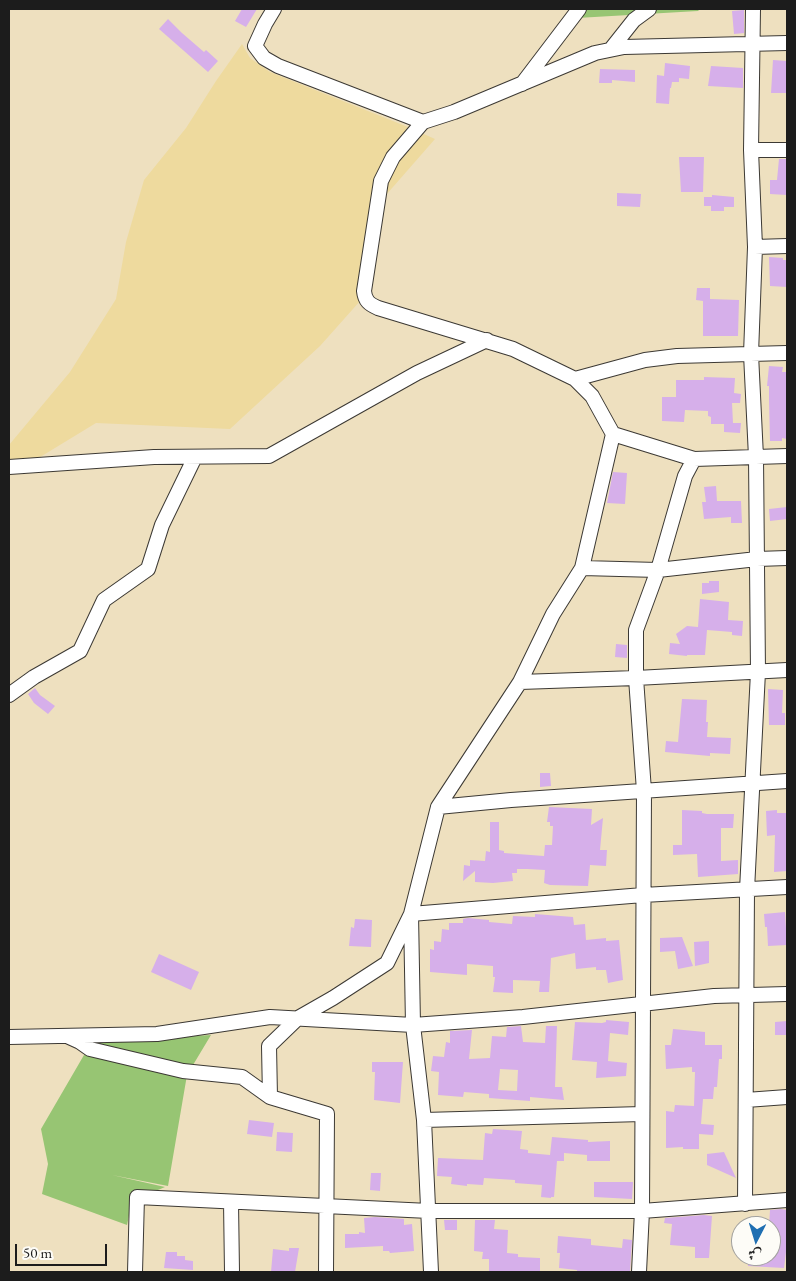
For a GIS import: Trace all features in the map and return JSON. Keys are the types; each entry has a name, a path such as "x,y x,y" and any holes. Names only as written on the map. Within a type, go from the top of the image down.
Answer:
{"street":[{"path":"274,9 255,46 264,58 278,66 423,122"},
{"path":"522,84 579,9"},
{"path":"611,48 634,20 650,9"},
{"path":"745,1204 748,890 758,672 756,457 751,354 755,247 751,150 753,9"},
{"path":"270,1097 269,1046 298,1018 333,998 386,963 411,914 438,807 520,682 553,614 582,568 613,434 592,396 575,380 513,349 369,304 365,298 364,282 382,181 392,157 423,122 454,112 611,48 787,43"},
{"path":"751,150 787,150"},
{"path":"755,247 787,246"},
{"path":"9,467 154,457 269,456 417,372 487,340"},
{"path":"575,380 645,360 677,356 787,353"},
{"path":"613,434 694,459 787,456"},
{"path":"9,695 34,677 80,651 104,600 148,569 162,525 195,457"},
{"path":"639,1272 642,1211 644,791 636,678 636,630 658,570 685,476 694,459"},
{"path":"582,568 658,570 757,559 787,558"},
{"path":"520,682 787,670"},
{"path":"438,807 787,781"},
{"path":"411,914 643,895 787,887"},
{"path":"411,914 414,1025 424,1120 431,1272"},
{"path":"9,1036 157,1034 270,1017 414,1025 523,1017 714,996 787,994"},
{"path":"65,1036 80,1042 90,1050 173,1069 242,1077 270,1097 327,1114 326,1272"},
{"path":"746,1100 787,1097"},
{"path":"424,1120 642,1114"},
{"path":"135,1272 137,1197 429,1211 642,1211 787,1200"},
{"path":"231,1202 232,1272"}],"green space":[{"path":"584,9 700,9 698,11 577,18"},
{"path":"211,1035 190,1070 91,1042"},
{"path":"84,1055 187,1075 168,1186 112,1175 165,1187 132,1201 127,1225 42,1194 48,1164 41,1129"}],"sand":[{"path":"242,44 250,58 270,72 435,139 386,195 369,291 320,346 230,429 96,423 9,476 9,445 70,372 116,299 126,242 144,180 186,128"}],"building":[{"path":"242,9 257,9 246,27 235,21"},
{"path":"744,10 744,33 734,34 732,11"},
{"path":"168,19 204,52 206,50 218,61 208,72 159,29"},
{"path":"773,60 787,61 787,93 771,93"},
{"path":"665,63 690,66 689,79 679,78 679,82 672,82 669,104 656,103 657,75 664,76"},
{"path":"711,66 743,68 743,88 708,86"},
{"path":"600,69 635,70 635,82 612,80 612,83 599,83"},
{"path":"679,157 704,157 703,192 681,192"},
{"path":"779,159 787,159 787,195 770,194 770,180 777,180"},
{"path":"617,193 641,194 640,207 617,206"},
{"path":"712,195 734,197 734,207 724,207 724,211 711,211 711,206 704,206 704,197 712,197"},
{"path":"769,257 787,260 787,287 770,286"},
{"path":"697,288 710,288 710,299 739,300 738,336 703,336 703,301 696,300"},
{"path":"769,366 783,367 782,372 787,372 787,439 782,438 782,441 770,441 769,386 767,386"},
{"path":"704,377 735,378 734,393 741,394 740,403 732,403 733,423 741,423 740,433 724,432 724,424 711,424 711,417 708,416 708,411 685,410 684,422 662,421 662,397 676,397 676,380 704,380"},
{"path":"613,472 627,473 625,504 607,503"},
{"path":"716,486 717,501 741,501 742,523 731,523 731,517 704,519 702,502 706,502 704,487"},
{"path":"787,507 787,519 770,521 769,509"},
{"path":"709,581 719,581 719,592 702,594 702,583 709,583"},
{"path":"700,599 729,602 728,620 743,621 742,636 732,635 732,632 707,630 705,655 669,654 670,643 680,644 676,634 687,626 698,627"},
{"path":"616,644 627,645 627,658 615,657"},
{"path":"35,688 40,695 55,706 48,714 34,703 28,694"},
{"path":"768,689 783,690 782,713 785,713 785,725 769,725"},
{"path":"682,699 707,700 707,737 731,738 730,754 710,753 710,756 665,752 666,741 678,742"},
{"path":"540,773 550,773 551,786 540,787"},
{"path":"549,807 592,809 591,825 603,818 600,850 607,850 606,866 590,865 588,886 550,885 544,883 545,870 527,869 517,869 517,873 512,873 513,881 475,882 475,871 463,881 464,865 470,866 470,860 485,861 486,851 490,852 490,822 499,822 499,850 504,851 504,853 544,856 545,845 552,845 553,826 550,826 550,822 547,822"},
{"path":"682,810 702,811 702,813 707,814 734,814 733,828 721,828 721,861 738,860 738,874 698,877 697,854 673,855 673,845 682,845"},
{"path":"777,810 777,813 787,813 787,871 774,872 775,835 767,836 766,811"},
{"path":"785,912 787,945 768,946 764,914"},
{"path":"535,914 573,917 574,925 585,924 586,940 606,938 606,941 619,940 623,980 608,983 606,970 596,970 596,967 576,969 575,953 551,958 549,992 539,992 540,981 513,980 513,993 493,992 495,977 493,977 493,966 467,964 467,975 430,972 430,949 434,950 434,941 441,942 442,929 449,930 449,923 463,923 463,919 468,918 512,924 513,916 535,917"},
{"path":"355,919 372,920 371,947 349,946 351,927 354,928"},
{"path":"682,937 693,966 678,969 675,951 660,952 660,938"},
{"path":"709,941 709,963 695,966 694,942"},
{"path":"159,954 199,972 191,990 151,972"},
{"path":"606,1020 629,1022 628,1035 610,1033 608,1061 627,1063 626,1076 596,1078 597,1062 572,1060 575,1022 602,1023 606,1022"},
{"path":"787,1021 787,1035 775,1035 775,1022"},
{"path":"521,1026 523,1042 545,1043 546,1026 557,1026 555,1087 562,1087 564,1100 530,1097 530,1101 489,1098 489,1094 464,1092 463,1097 438,1095 439,1072 431,1071 433,1056 444,1057 446,1042 450,1043 450,1031 472,1030 469,1059 490,1058 492,1036 506,1037 507,1027","holes":["500,1069 518,1070 517,1091 498,1090"]},
{"path":"673,1029 705,1032 705,1045 722,1045 722,1059 719,1059 717,1087 714,1087 713,1099 703,1099 701,1124 714,1125 713,1135 699,1134 699,1149 683,1149 683,1147 666,1148 666,1111 674,1112 675,1105 694,1106 695,1072 692,1072 692,1067 666,1069 665,1045 671,1045"},
{"path":"372,1062 403,1062 400,1103 374,1100 375,1072 372,1072"},
{"path":"249,1120 274,1123 272,1137 247,1134"},
{"path":"493,1129 522,1131 520,1149 528,1150 528,1153 550,1155 552,1137 588,1140 588,1142 610,1141 610,1161 587,1161 587,1155 564,1153 564,1161 557,1161 554,1197 551,1198 541,1197 542,1185 515,1183 515,1180 484,1178 483,1185 467,1184 467,1186 451,1184 452,1177 437,1176 438,1158 483,1160 485,1133 492,1134"},
{"path":"277,1132 293,1133 292,1152 276,1151"},
{"path":"724,1152 736,1178 707,1165 707,1154"},
{"path":"371,1173 381,1173 380,1191 370,1190"},
{"path":"594,1182 633,1182 632,1199 594,1197"},
{"path":"770,1210 787,1210 787,1252 784,1268 748,1266 781,1266 781,1216 770,1216"},
{"path":"712,1216 709,1258 695,1258 695,1247 670,1245 672,1224 664,1223 665,1218"},
{"path":"364,1218 404,1219 404,1225 412,1224 414,1251 390,1253 389,1251 383,1251 383,1246 345,1248 345,1234 365,1233"},
{"path":"444,1220 457,1220 457,1230 445,1230"},
{"path":"475,1220 495,1220 494,1229 508,1230 507,1253 518,1254 518,1257 540,1258 540,1271 489,1272 489,1259 482,1259 483,1252 474,1251"},
{"path":"558,1236 591,1239 591,1245 622,1248 623,1239 632,1240 630,1272 577,1272 577,1270 559,1268 560,1253 557,1253"},
{"path":"289,1248 299,1248 295,1272 271,1272 273,1249 289,1251"},
{"path":"166,1252 177,1252 177,1256 185,1256 185,1260 193,1261 193,1270 164,1268"}]}
